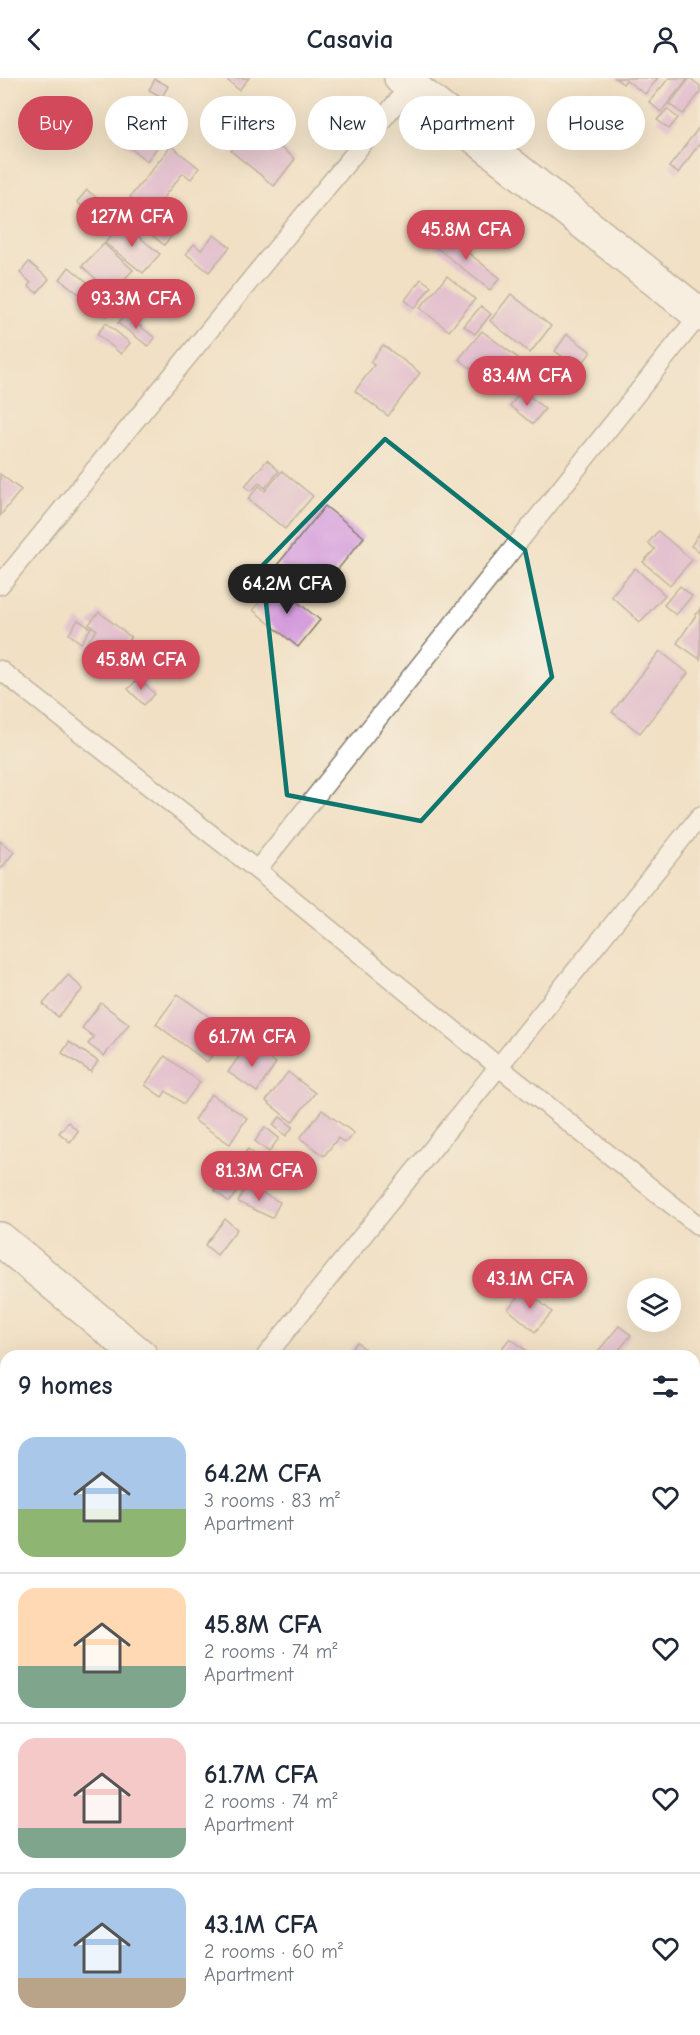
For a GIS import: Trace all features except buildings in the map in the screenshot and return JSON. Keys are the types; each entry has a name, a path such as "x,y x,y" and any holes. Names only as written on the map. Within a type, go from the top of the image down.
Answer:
{"street":[{"path":"409,80 700,315"},
{"path":"0,1239 134,1350"}],"lane":[{"path":"0,585 409,80"},
{"path":"257,870 700,315"},
{"path":"0,670 257,870 700,1227"},
{"path":"271,1350 700,816"}],"highlighted area":[{"path":"385,439 525,550 552,677 421,821 287,795 262,566"}]}
